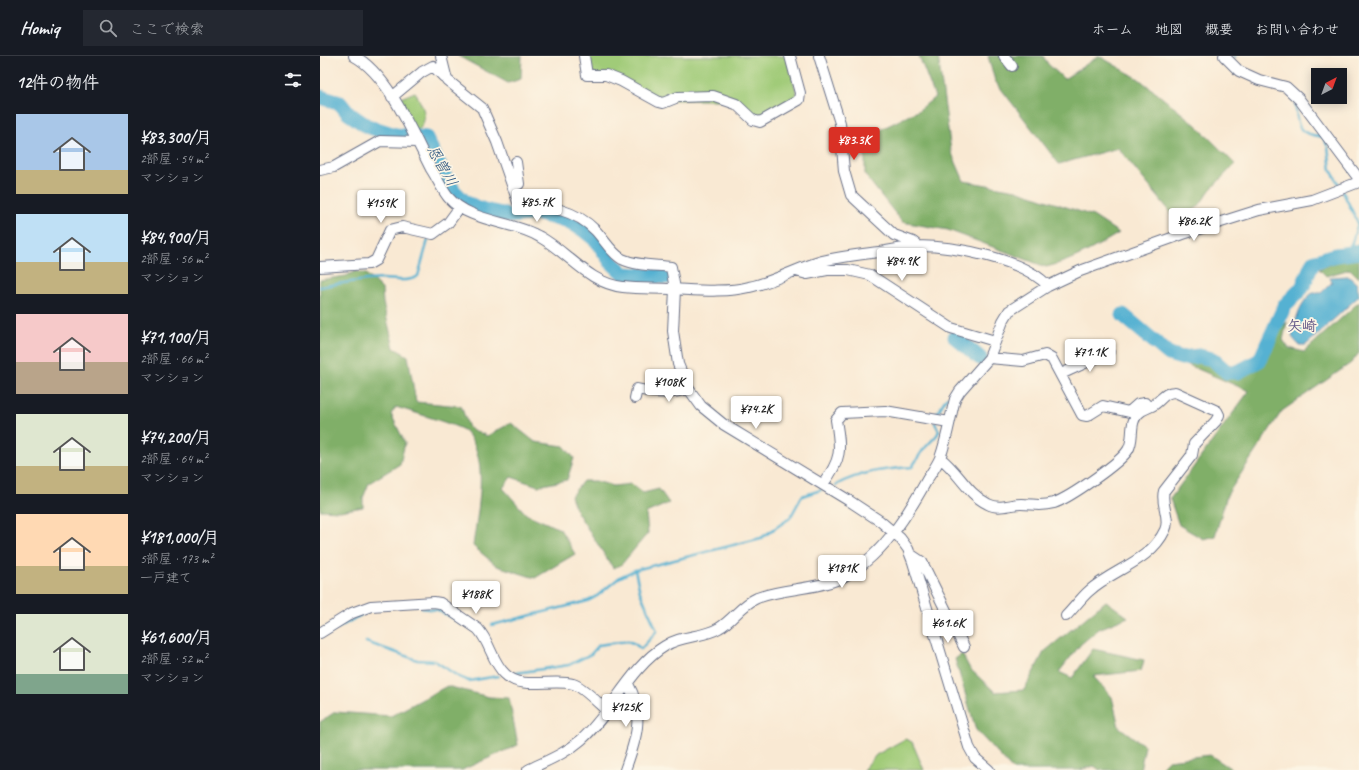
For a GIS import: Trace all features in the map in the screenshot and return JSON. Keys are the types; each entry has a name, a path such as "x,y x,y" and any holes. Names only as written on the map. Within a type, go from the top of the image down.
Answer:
{"street":[{"path":"354,56 377,74 392,97 444,191 459,208 473,214 521,228 539,236 553,245 590,276 605,283 622,287 739,289 768,283 823,261 918,246 971,252 1007,261 1042,279 1048,286"},
{"path":"441,56 447,80"},
{"path":"584,56 585,77 606,75 663,103 678,97 713,96 736,104 753,120 760,122 799,100 800,93 790,56"},
{"path":"819,56 840,123 844,171 851,195 894,235 913,242 918,246"},
{"path":"1004,56 1012,66"},
{"path":"1224,56 1239,71 1258,80 1286,87 1299,99 1359,179"},
{"path":"392,97 433,66 447,80 482,108 497,142 518,202 534,204 576,215 596,230 614,253 622,259 633,263 671,268 675,289 673,331 678,364 688,388 701,406 723,424 823,484 894,532 910,554 969,747 975,758 989,770"},
{"path":"320,170 334,168 380,141 415,138"},
{"path":"516,162 519,184"},
{"path":"528,770 568,751 591,730 648,658 665,645 680,639 719,628 745,605 757,598 814,587 840,578 866,562 894,532 940,458 955,399 960,391 989,358 1003,321 1009,311 1048,286 1080,271 1183,234 1260,210 1312,200 1359,182"},
{"path":"320,267 369,264 376,260 390,230 402,227 433,234 448,223 459,208"},
{"path":"796,271 807,274 827,270 848,270 870,275 951,328 995,341"},
{"path":"1061,374 1109,352"},
{"path":"989,358 1023,361 1045,355 1052,359 1082,415 1087,416 1103,406 1129,412 1138,404 1145,403 1148,407"},
{"path":"635,398 637,389 646,392 678,392 688,388"},
{"path":"940,458 948,464 968,488 989,505 998,507 1021,504 1038,506 1055,503 1104,472 1128,450 1134,420 1137,414 1156,404 1164,395 1175,392 1217,411 1219,415 1216,421 1194,444 1192,455 1164,491 1162,497 1167,527 1159,539 1146,554 1136,562 1090,590 1071,612"},
{"path":"823,484 838,460 839,439 836,420 842,413 885,411 949,422"},
{"path":"910,554 922,562 964,647"},
{"path":"320,632 352,613 371,606 434,602 478,629 483,634 498,666 505,675 516,681 530,683 563,682 575,684 606,710"},
{"path":"625,770 636,740 638,719 635,698 628,684"}],"green space":[{"path":"458,56 522,56 521,79 508,83"},
{"path":"587,56 786,56 798,97 759,121 735,100 660,100 591,72"},
{"path":"919,56 938,56 951,151 964,181 1016,190 1093,216 1119,233 1075,257 1046,267 948,230 902,222 865,175 865,137 918,111 935,97"},
{"path":"988,56 1043,56 1048,64 1064,79 1099,56 1139,79 1196,125 1235,164 1210,190 1198,207 1177,220 1118,148 1059,164 995,81"},
{"path":"415,92 424,113 421,128 416,133 398,99"},
{"path":"1359,253 1359,278 1350,269 1326,276 1319,269"},
{"path":"356,271 366,274 382,289 383,303 394,348 408,356 416,402 461,406 469,428 487,436 511,423 535,442 564,446 574,458 567,480 538,486 511,477 503,488 526,514 560,529 575,554 535,578 497,566 473,546 479,502 480,470 478,455 473,442 465,431 461,429 396,407 391,414 405,443 400,464 369,483 363,498 363,507 340,511 320,510 320,280 346,276"},
{"path":"1359,302 1359,353 1351,363 1282,411 1227,495 1215,536 1203,539 1179,525 1170,499 1249,391 1179,361 1178,353 1248,369 1264,353 1277,333 1287,322 1283,340 1289,348 1304,352"},
{"path":"583,481 596,481 613,486 631,484 643,493 659,489 669,503 646,513 648,533 621,565 613,568 577,512 571,496"},
{"path":"1106,601 1128,617 1099,629 1081,644 1059,672 1072,678 1093,649 1144,660 1141,671 1093,676 1112,697 1119,727 1145,746 1140,770 1100,770 1094,766 1080,770 1013,770 976,730 955,659 962,654 970,669 995,692 1024,690 1044,652"},
{"path":"447,686 489,697 509,698 518,745 462,770 320,770 320,722 335,712 391,716"},
{"path":"905,739 912,742 924,770 863,770 876,755"},
{"path":"1210,755 1233,770 1159,770 1168,760"}],"water":[{"path":"1348,276 1357,284 1359,296 1306,345 1299,345 1292,337 1298,313 1307,298 1312,293 1321,293 1332,282 1330,278"}],"waterway":[{"name":"恩曽川","path":"320,97 340,103 348,113 367,126 395,135 426,138 445,177 454,191 466,203 484,210 510,216 536,213 566,221 582,229 597,241 611,262 624,274 666,277"},
{"path":"1295,104 1300,128 1308,134 1323,137 1328,147 1331,170 1340,186"},
{"path":"1342,190 1358,223 1349,252"},
{"path":"320,287 366,280 405,280 414,278 418,276 428,240"},
{"name":"恩曽川","path":"1123,315 1169,354 1182,358 1199,356 1212,359 1227,372 1238,372 1260,360 1285,305 1302,288 1313,262 1336,255 1359,252"},
{"name":"恩曽川","path":"955,337 980,358"},
{"path":"935,416 947,397"},
{"path":"836,485 863,474 912,467 923,450 937,435 939,431 935,423"},
{"path":"492,625 588,601 597,596 620,577 635,570 761,538 790,518 802,496 821,490"},
{"path":"516,673 569,665 591,654 599,645 628,641 641,649 657,631 640,592 635,570"},
{"path":"422,608 438,610 461,623"},
{"path":"327,634 361,615"},
{"path":"366,642 417,660 435,661 459,677 469,681 498,676"}],"district":[{"name":"矢崎","path":"1302,326"}]}
